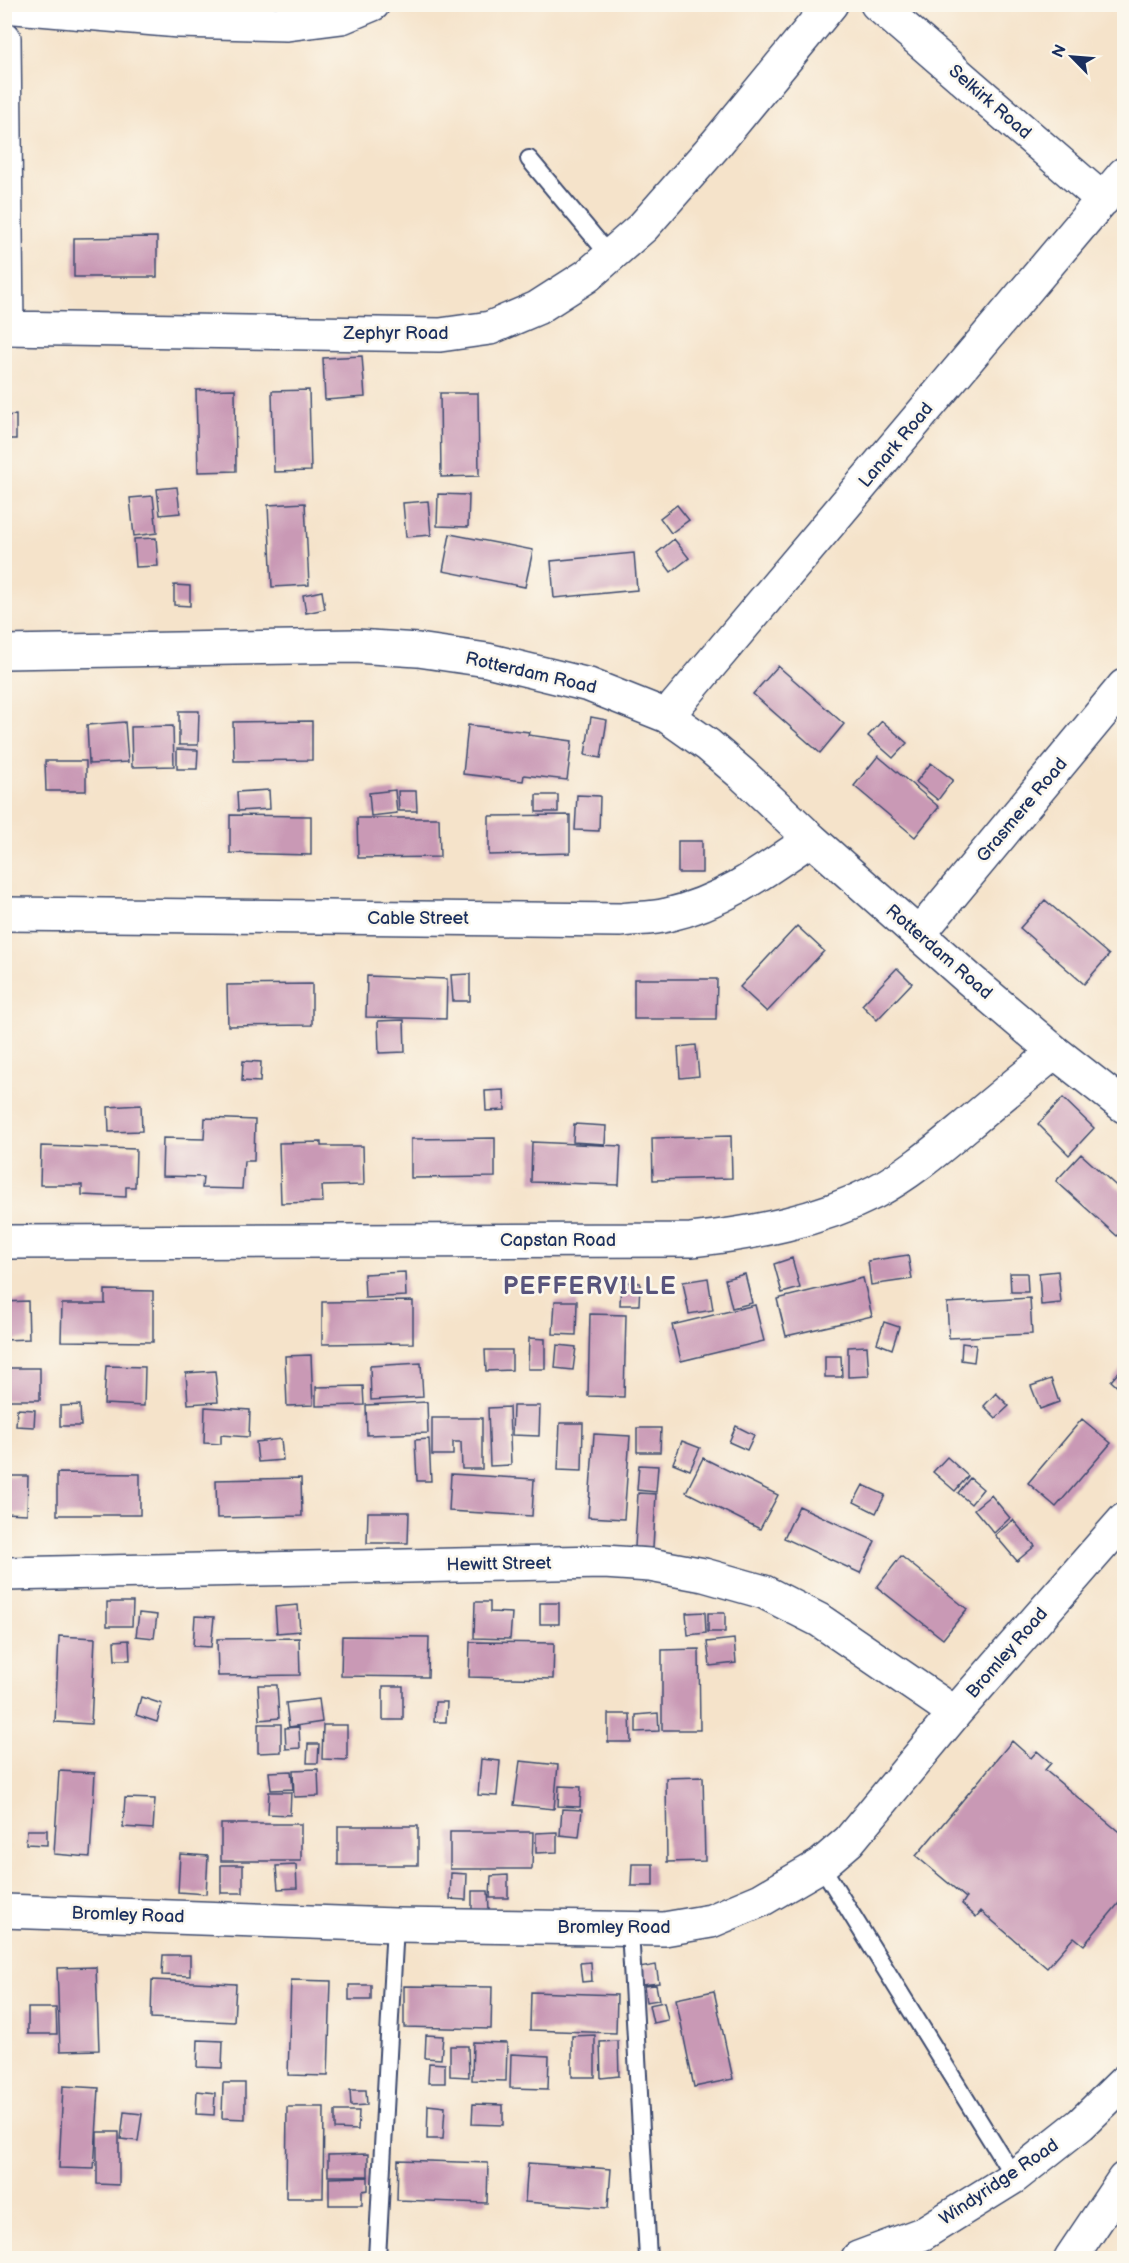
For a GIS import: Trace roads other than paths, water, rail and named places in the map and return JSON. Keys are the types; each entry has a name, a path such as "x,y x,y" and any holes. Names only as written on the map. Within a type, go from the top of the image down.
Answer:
{"street":[{"path":"4,6 179,21 287,24 342,17 373,4"},
{"name":"Zephyr Road","path":"6,328 440,335 490,328 537,308 587,276 643,227 701,161 831,4"},
{"name":"Selkirk Road","path":"877,4 1103,200"},
{"path":"4,38 6,328"},
{"name":"Lanark Road","path":"667,716 1125,174"},
{"name":"Rotterdam Road","path":"4,652 355,646 418,650 487,660 577,682 667,716 708,745 811,839 1055,1052 1125,1106"},
{"name":"Grasmere Road","path":"919,934 1125,686"},
{"name":"Cable Street","path":"4,914 621,920 666,916 705,904 747,884 811,839"},
{"name":"Capstan Road","path":"4,1242 691,1240 743,1234 836,1210 877,1191 926,1159 1055,1052"},
{"name":"Bromley Road","path":"4,1911 395,1925 630,1929 664,1929 711,1921 762,1900 822,1865 849,1841 955,1713 1125,1520"},
{"name":"Hewitt Street","path":"4,1574 569,1563 650,1565 704,1575 764,1592 819,1620 955,1713"},
{"name":"Windyridge Road","path":"858,2259 922,2234 1014,2177 1082,2124 1125,2082"},
{"path":"1071,2259 1125,2180"}],"lane":[{"path":"529,159 610,256"},
{"path":"822,1865 1014,2177"},
{"path":"377,2259 395,1925"},
{"path":"630,1929 648,2259"}],"district":[{"name":"PEFFERVILLE","path":"590,1286"}]}
